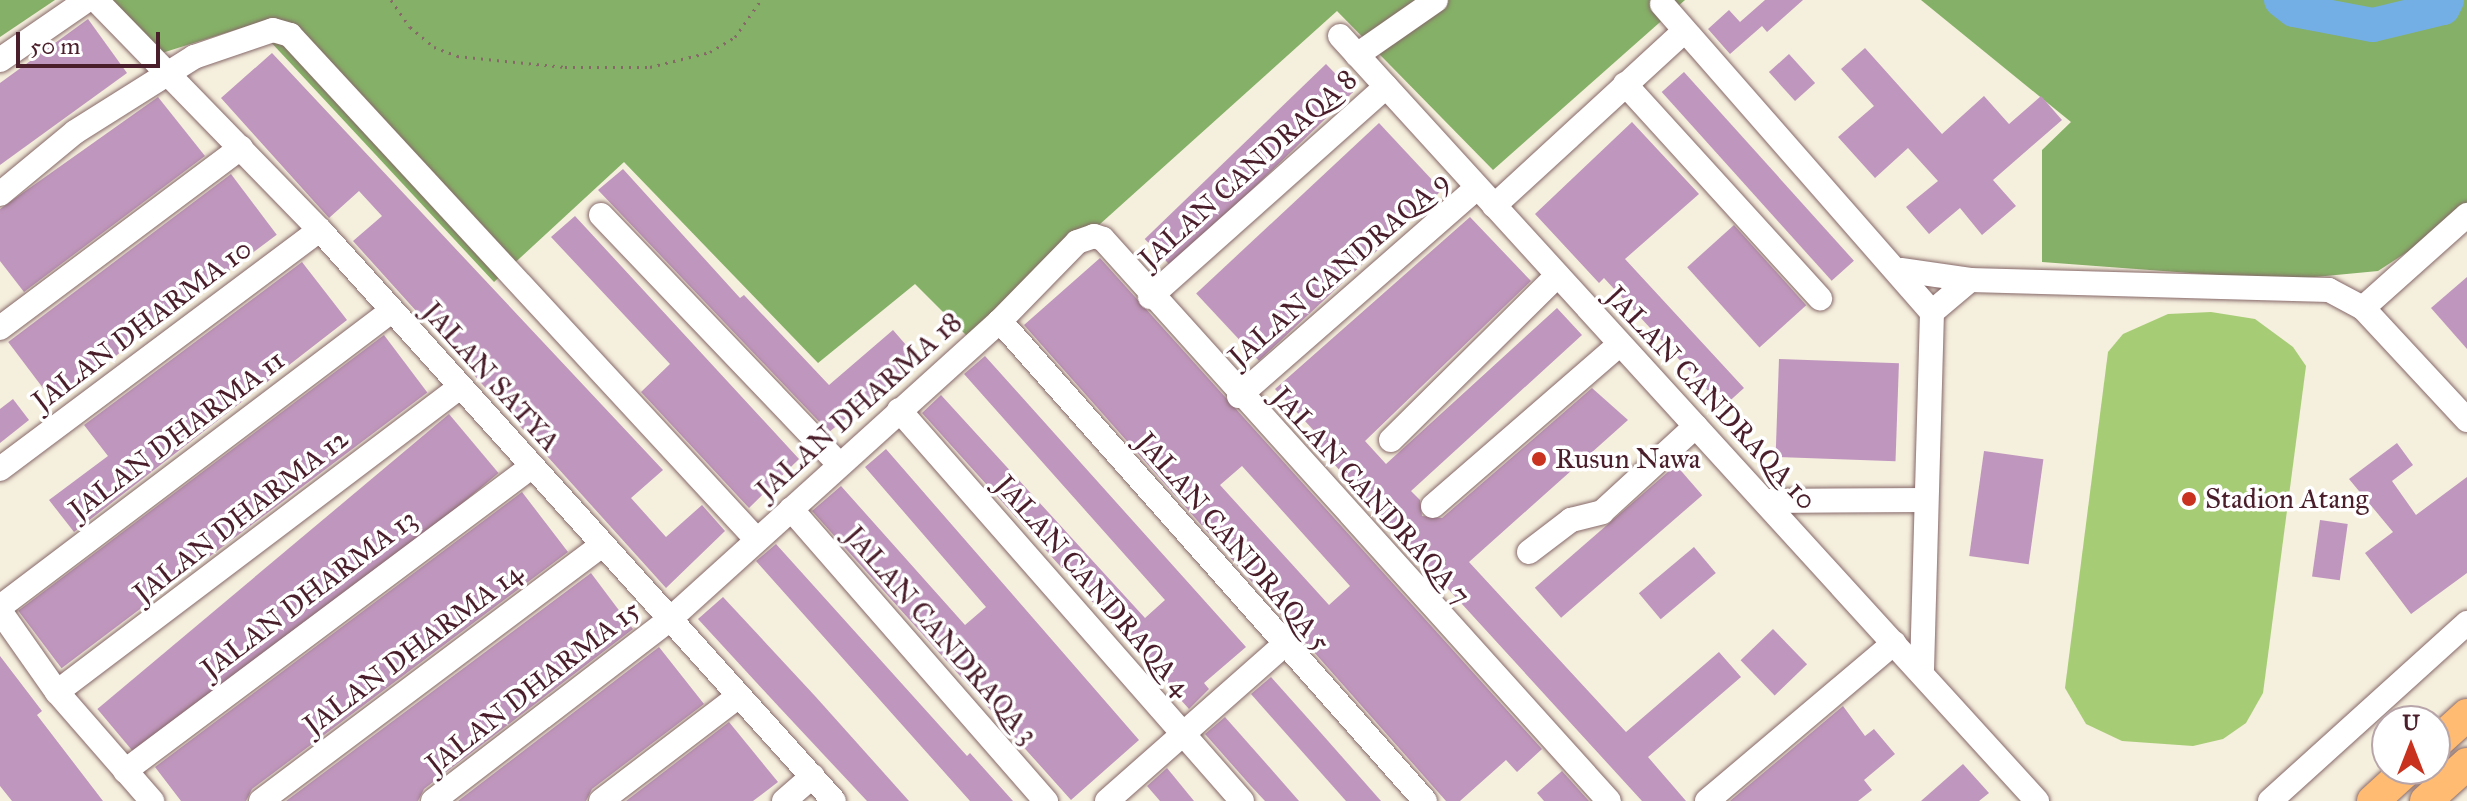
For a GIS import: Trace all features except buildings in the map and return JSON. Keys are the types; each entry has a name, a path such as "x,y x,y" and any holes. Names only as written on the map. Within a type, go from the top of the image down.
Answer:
{"main road":[{"path":"2451,730 2467,715"},
{"path":"2426,801 2467,764"},
{"path":"2373,801 2390,785"}],"street":[{"path":"0,60 87,0"},
{"name":"JALAN SATYA","path":"96,0 320,230 601,546 834,801"},
{"path":"1357,55 1436,0"},
{"path":"1662,4 1683,32 1901,270 1932,312 1922,673"},
{"path":"0,194 75,132 169,72 243,38 273,30 290,35 756,539"},
{"name":"JALAN CANDRAQA 9","path":"1239,396 1625,84 1683,32"},
{"name":"JALAN CANDRAQA 10","path":"1340,36 1619,345 1922,673 2029,798"},
{"path":"1625,84 1820,298"},
{"name":"JALAN CANDRAQA 8","path":"1150,297 1386,87"},
{"path":"0,328 241,148"},
{"path":"601,215 839,464"},
{"path":"2363,308 2467,215"},
{"name":"JALAN DHARMA 10","path":"0,469 320,230"},
{"name":"JALAN DHARMA 18","path":"669,620 1000,321 1077,242 1088,236"},
{"name":"JALAN CANDRAQA 7","path":"1088,236 1103,239 1150,297 1239,396 1609,801"},
{"path":"1901,270 1970,280 2319,288 2363,308 2467,420"},
{"path":"1391,440 1557,276"},
{"path":"1932,312 1970,280"},
{"name":"JALAN DHARMA 11","path":"0,609 391,311"},
{"name":"JALAN CANDRAQA 5","path":"1000,321 1283,646 1425,801"},
{"path":"1433,506 1619,345"},
{"name":"JALAN DHARMA 12","path":"57,692 460,387"},
{"name":"JALAN CANDRAQA 4","path":"899,410 1242,801"},
{"path":"1529,552 1571,520 1602,512 1696,426"},
{"name":"JALAN DHARMA 13","path":"125,771 531,467"},
{"path":"1766,501 1926,500"},
{"name":"JALAN CANDRAQA 3","path":"791,509 1046,801"},
{"name":"JALAN DHARMA 14","path":"261,801 601,546"},
{"path":"0,609 57,692 152,801"},
{"name":"JALAN DHARMA 15","path":"433,801 669,620"},
{"path":"2270,801 2467,623"},
{"path":"1707,801 1894,643"},
{"path":"1107,801 1283,646"},
{"path":"601,801 739,696"},
{"path":"784,801 813,776"}],"path":[{"path":"391,0 410,27 434,47 457,56 565,67 650,67 710,52 735,37 761,0"}],"green space":[{"path":"0,0 55,0 0,37"},
{"path":"102,0 1685,0 1493,170 1337,11 971,340 915,284 818,363 624,162 494,282 254,24 146,58"},
{"path":"1921,0 2467,0 2467,213 2378,271 2284,280 2042,262 2042,150 2071,122"},
{"name":"Stadion Atang","path":"2211,312 2255,319 2293,347 2306,366 2263,693 2246,723 2223,739 2193,746 2122,741 2086,724 2065,688 2108,352 2123,334 2168,314"}],"waterway":[{"path":"2281,0 2294,10 2373,25 2443,8 2447,0"}],"place":[{"name":"Rusun Nawa","path":"1539,459"},
{"name":"Stadion Atang","path":"2189,499"}]}
